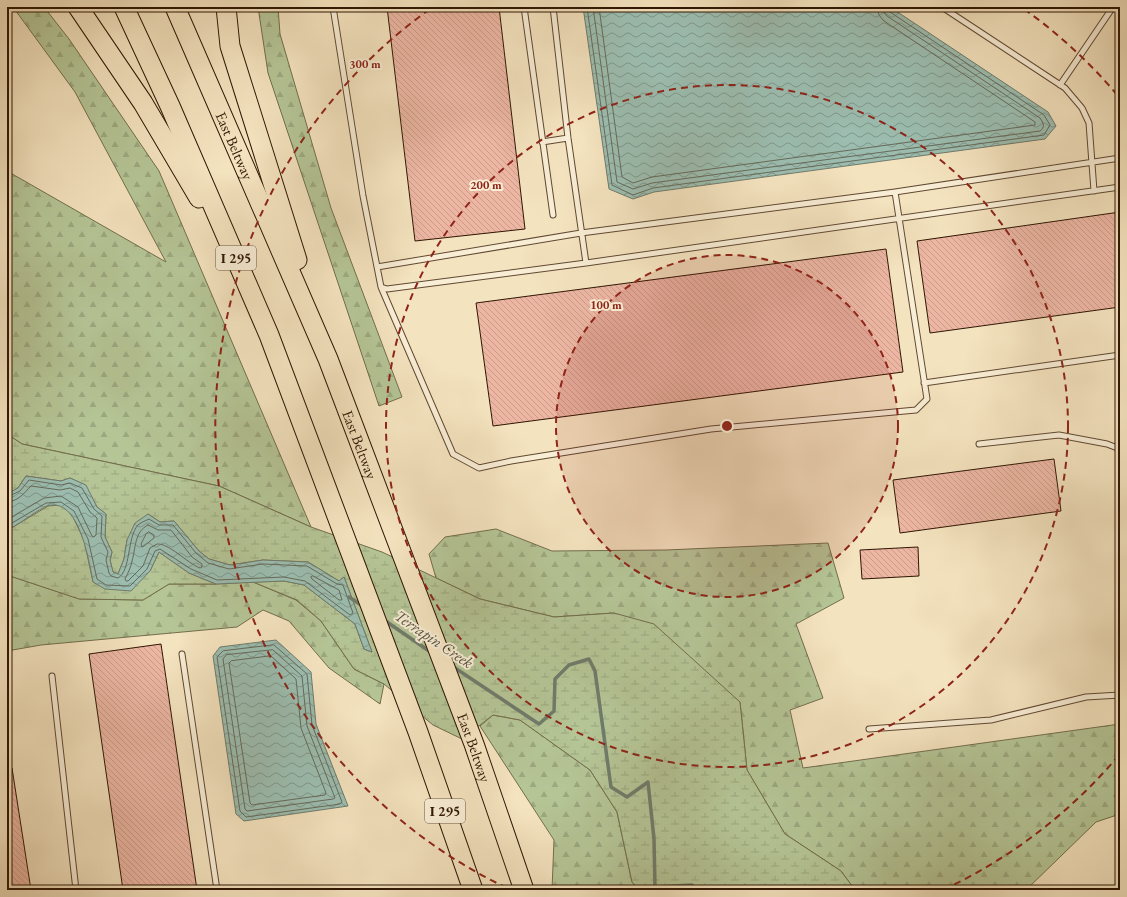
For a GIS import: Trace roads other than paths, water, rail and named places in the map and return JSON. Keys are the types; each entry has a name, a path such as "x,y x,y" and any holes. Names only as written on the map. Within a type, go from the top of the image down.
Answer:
{"highway":[{"path":"78,7 143,103 240,268"},
{"name":"I 295","path":"124,7 170,106 269,335 418,732 473,890"},
{"name":"East Beltway","path":"175,7 328,359 474,744 524,890"},
{"path":"226,7 230,46 328,359"}],"lane":[{"path":"333,7 363,196 381,287 453,454 479,468 511,461 711,429 916,410 927,399 895,192"},
{"path":"524,7 552,215"},
{"path":"553,7 568,138 586,263"},
{"path":"942,7 1065,88 1082,108 1089,123 1094,191"},
{"path":"1060,85 1113,7"},
{"path":"542,142 568,138"},
{"path":"377,267 581,233 895,192 1120,158"},
{"path":"381,287 387,289 586,263 900,220 1120,187"},
{"path":"924,383 1120,355"},
{"path":"979,444 1059,435 1107,444 1120,449"},
{"path":"182,654 217,890"},
{"path":"52,676 76,890"},
{"path":"869,729 991,720 1086,697 1120,695"}],"water":[{"path":"583,7 890,7 1048,112 1056,126 1045,139 654,192 633,199 609,189"},
{"path":"26,476 61,481 70,478 86,485 97,507 106,514 105,537 112,552 110,560 113,572 118,574 124,559 127,540 135,523 148,514 160,522 174,521 199,551 209,559 230,565 263,560 308,562 339,581 344,577 372,652 364,649 355,624 304,585 284,581 216,584 189,573 159,552 150,571 131,591 105,589 93,582 89,560 80,532 75,520 67,511 58,506 47,506 13,527 7,528 7,494 18,488"},
{"path":"276,640 311,672 316,724 348,806 244,821 236,814 213,656 220,647"}],"waterway":[{"name":"Terrapin Creek","path":"349,597 364,607"},
{"name":"Terrapin Creek","path":"384,620 432,653"},
{"name":"Terrapin Creek","path":"452,666 539,724 554,711 555,679 569,665 589,659 595,671 611,787 627,797 648,782 654,839 655,887 692,885 697,890"},
{"name":"Terrapin Creek","path":"795,890 799,887 801,890"}]}
